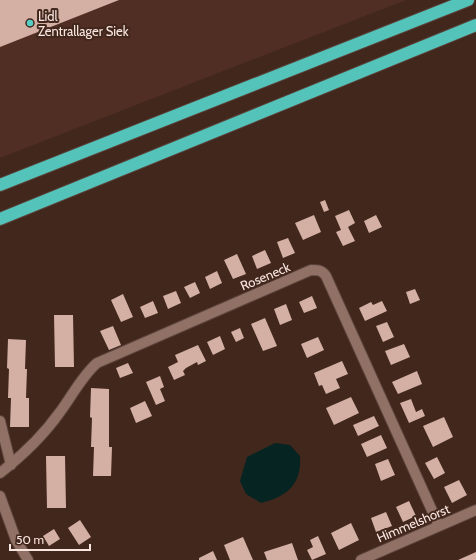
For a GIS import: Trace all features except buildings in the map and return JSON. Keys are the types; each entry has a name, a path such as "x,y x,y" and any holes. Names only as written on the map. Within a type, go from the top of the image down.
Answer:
{"highway":[{"path":"0,185 468,0"},
{"path":"0,219 476,25"}],"street":[{"name":"Roseneck","path":"0,473 32,447 47,429 85,376 97,363 304,274 317,270 323,272 326,276 439,526"},
{"path":"0,421 11,465"},
{"path":"0,496 16,540 28,560"},
{"name":"Himmelshorst","path":"361,560 476,510"}],"shaded area":[{"path":"0,0 406,0 0,158"}],"water":[{"path":"275,443 290,445 300,456 300,466 295,482 291,488 278,497 261,503 246,494 240,481 247,457"}],"place":[{"name":"Lidl Zentrallager Siek","path":"30,23"}]}
